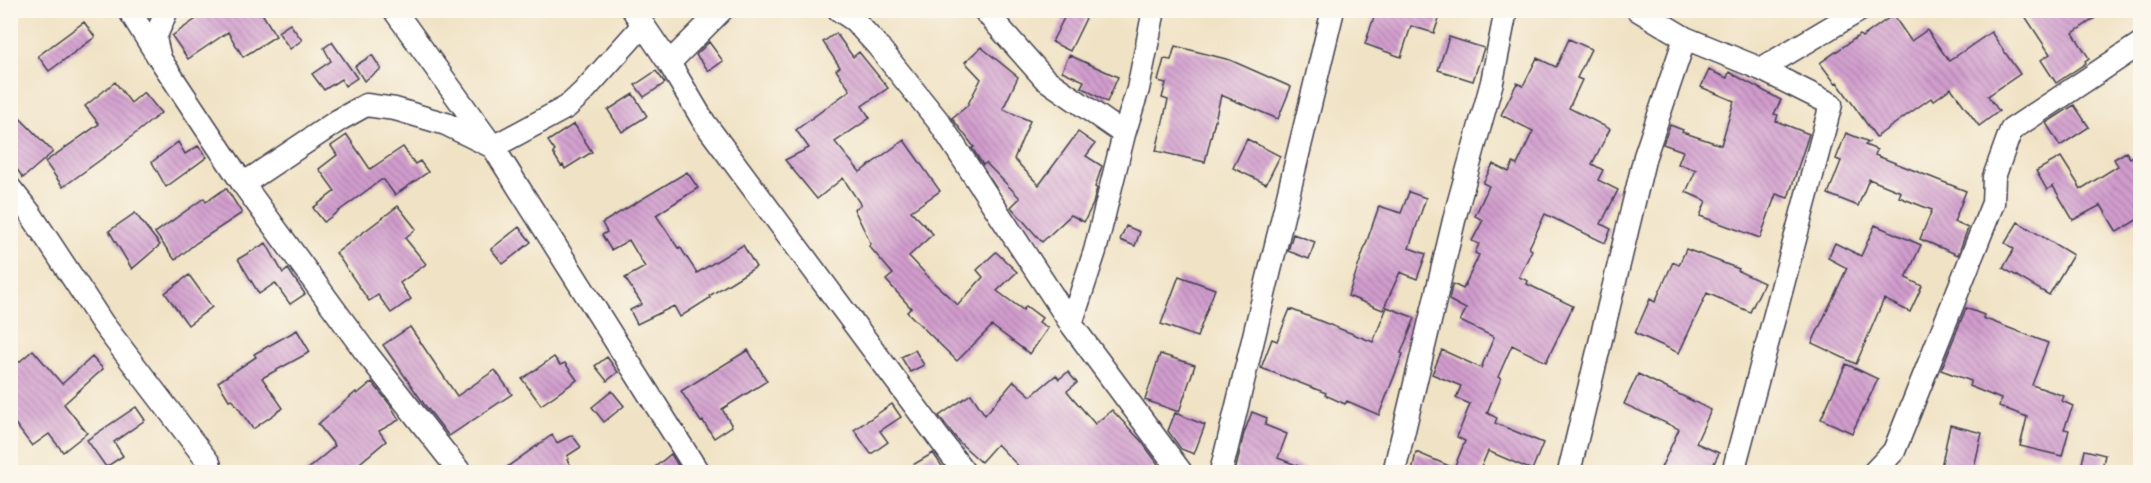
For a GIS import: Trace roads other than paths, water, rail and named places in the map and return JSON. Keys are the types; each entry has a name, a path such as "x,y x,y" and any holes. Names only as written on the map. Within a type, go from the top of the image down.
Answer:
{"street":[{"path":"129,10 243,184 364,350 460,472"},
{"path":"160,59 155,38 167,10"},
{"path":"394,10 494,147 698,472"},
{"path":"669,63 722,10"},
{"path":"839,10 854,20 877,45 939,122 1071,324 1181,472"},
{"path":"984,10 1045,79 1124,134"},
{"path":"1071,324 1095,251 1124,134 1138,89 1154,10"},
{"path":"1221,472 1333,10"},
{"path":"1394,472 1456,212 1492,82 1506,10"},
{"path":"1638,10 1685,38 1761,69 1831,104 1733,472"},
{"path":"1761,69 1860,10"},
{"path":"494,147 567,107 583,92 638,18 669,63 704,122 964,472"},
{"path":"1569,472 1645,156 1685,38"},
{"path":"1874,472 1894,451 1899,440 1993,203 1994,177 2011,130 2140,44"},
{"path":"243,184 339,120 366,105 395,109 446,124 494,147"},
{"path":"10,188 30,213 103,324 208,463 212,472"}]}
